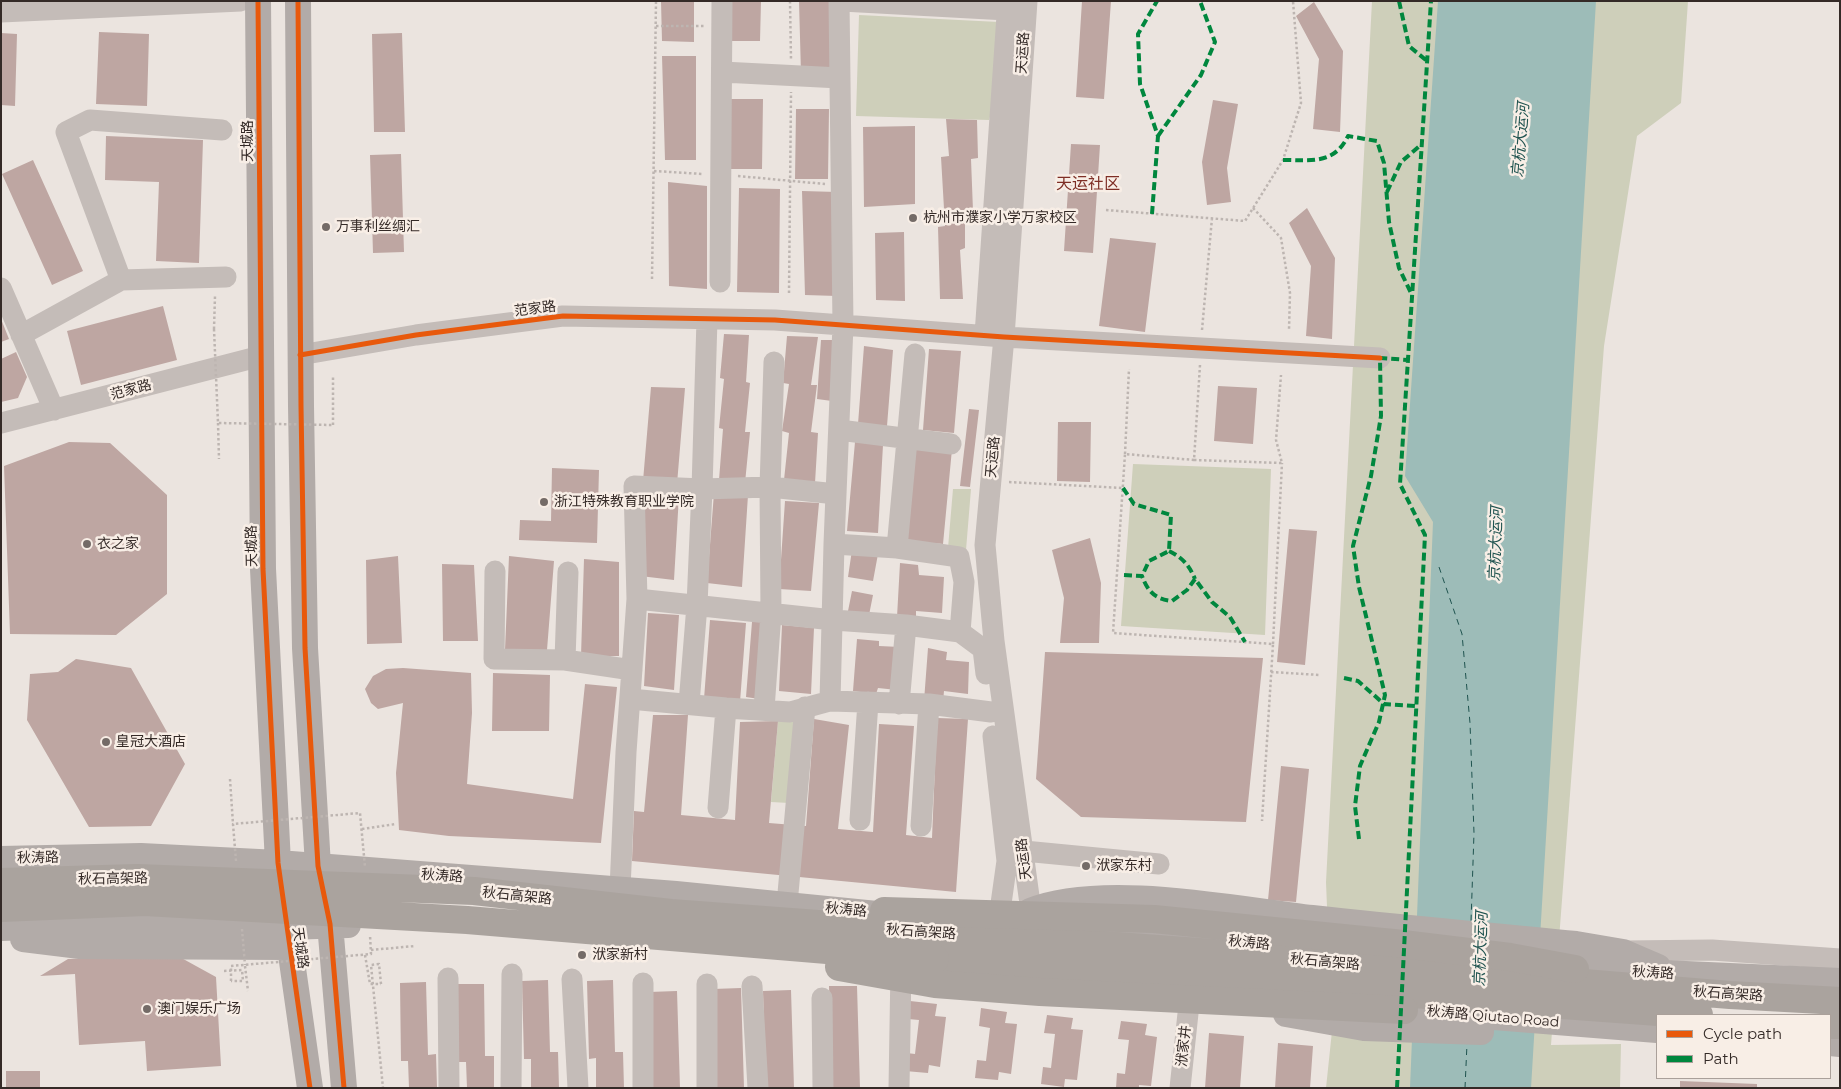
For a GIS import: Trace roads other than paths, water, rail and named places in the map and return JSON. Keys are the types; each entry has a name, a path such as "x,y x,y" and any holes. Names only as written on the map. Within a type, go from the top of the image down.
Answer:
{"highway":[{"name":"秋石高架路","path":"1,882 137,878 474,892 670,925 944,960 1685,1014"},
{"name":"秋石高架路","path":"1,908 145,902 467,920 670,925 1254,956 1730,995 1840,1001"},
{"path":"670,925 830,907 891,911 1154,919 1404,944 1510,957 1575,969"},
{"path":"670,925 935,984 1040,992 1404,1010"}],"main road":[{"name":"天城路","path":"258,1 263,569 278,863 287,937 310,1088"},
{"path":"298,1 300,355 305,648 318,866 330,924 344,1088"},
{"name":"秋涛路","path":"1,859 141,856 278,863 620,889 998,925 1161,933 1384,958 1575,969 1612,957 1675,974 1840,980"},
{"path":"998,925 1047,904 1109,898 1176,902 1344,920 1612,957"},
{"path":"1,930 27,941 80,946 287,937 330,924 463,932 1023,978 1177,987 1332,1013 1364,1028 1556,1034 1589,1025"},
{"path":"1023,978 1140,1000 1269,1011 1332,1013"},
{"name":"秋涛路 Qiutao Road","path":"1332,1013 1404,1010 1656,1030"}],"street":[{"path":"1,12 241,1"},
{"path":"720,282 722,1"},
{"path":"830,701 843,325 840,1 1008,5 994,336"},
{"name":"天运路","path":"1027,1 994,336 991,481 986,555 994,641 1024,851 1030,911"},
{"path":"722,72 840,78"},
{"path":"121,280 66,132 90,120 222,130"},
{"path":"21,335 121,280 220,283"},
{"path":"1,288 54,410"},
{"name":"范家路","path":"300,355 416,335 563,316 775,320 994,336 1380,358"},
{"path":"688,704 697,605 707,320"},
{"path":"897,548 915,354"},
{"name":"范家路","path":"1,423 261,356"},
{"path":"764,709 771,613 770,487 774,362"},
{"path":"839,430 951,444"},
{"path":"620,889 637,598 634,486 702,489 770,487 836,494"},
{"path":"834,544 897,548 959,557 964,582 960,632"},
{"path":"495,570 494,659 565,660 632,670"},
{"path":"565,660 568,572"},
{"path":"637,598 960,632 983,649 1007,862 998,925"},
{"path":"899,704 906,625"},
{"path":"630,698 726,708 790,712 830,701 929,704 991,712"},
{"path":"860,820 868,702"},
{"path":"921,826 929,704"},
{"path":"787,904 805,707"},
{"path":"718,808 726,708"},
{"path":"1024,851 1159,864"},
{"path":"1612,957 1712,950 1840,959"},
{"path":"900,967 904,1087"},
{"path":"511,1088 512,974"},
{"path":"448,978 449,1088"},
{"path":"572,980 578,1088"},
{"path":"643,983 643,1088"},
{"path":"707,984 707,1088"},
{"path":"752,986 758,1088"},
{"path":"822,998 823,1088"},
{"name":"洑家井","path":"1180,1088 1189,1004"}],"water":[{"name":"京杭大运河","path":"1438,1 1596,1 1531,1088 1410,1088 1433,522 1405,476"}],"place":[{"name":"杭州市濮家小学万家校区","path":"913,218"},
{"name":"万事利丝绸汇","path":"326,227"},
{"name":"浙江特殊教育职业学院","path":"544,502"},
{"name":"衣之家","path":"87,544"},
{"name":"皇冠大酒店","path":"106,742"},
{"name":"洑家东村","path":"1086,866"},
{"name":"洑家新村","path":"582,955"},
{"name":"澳门娱乐广场","path":"147,1009"}],"district":[{"name":"天运社区","path":"1088,184"}]}
